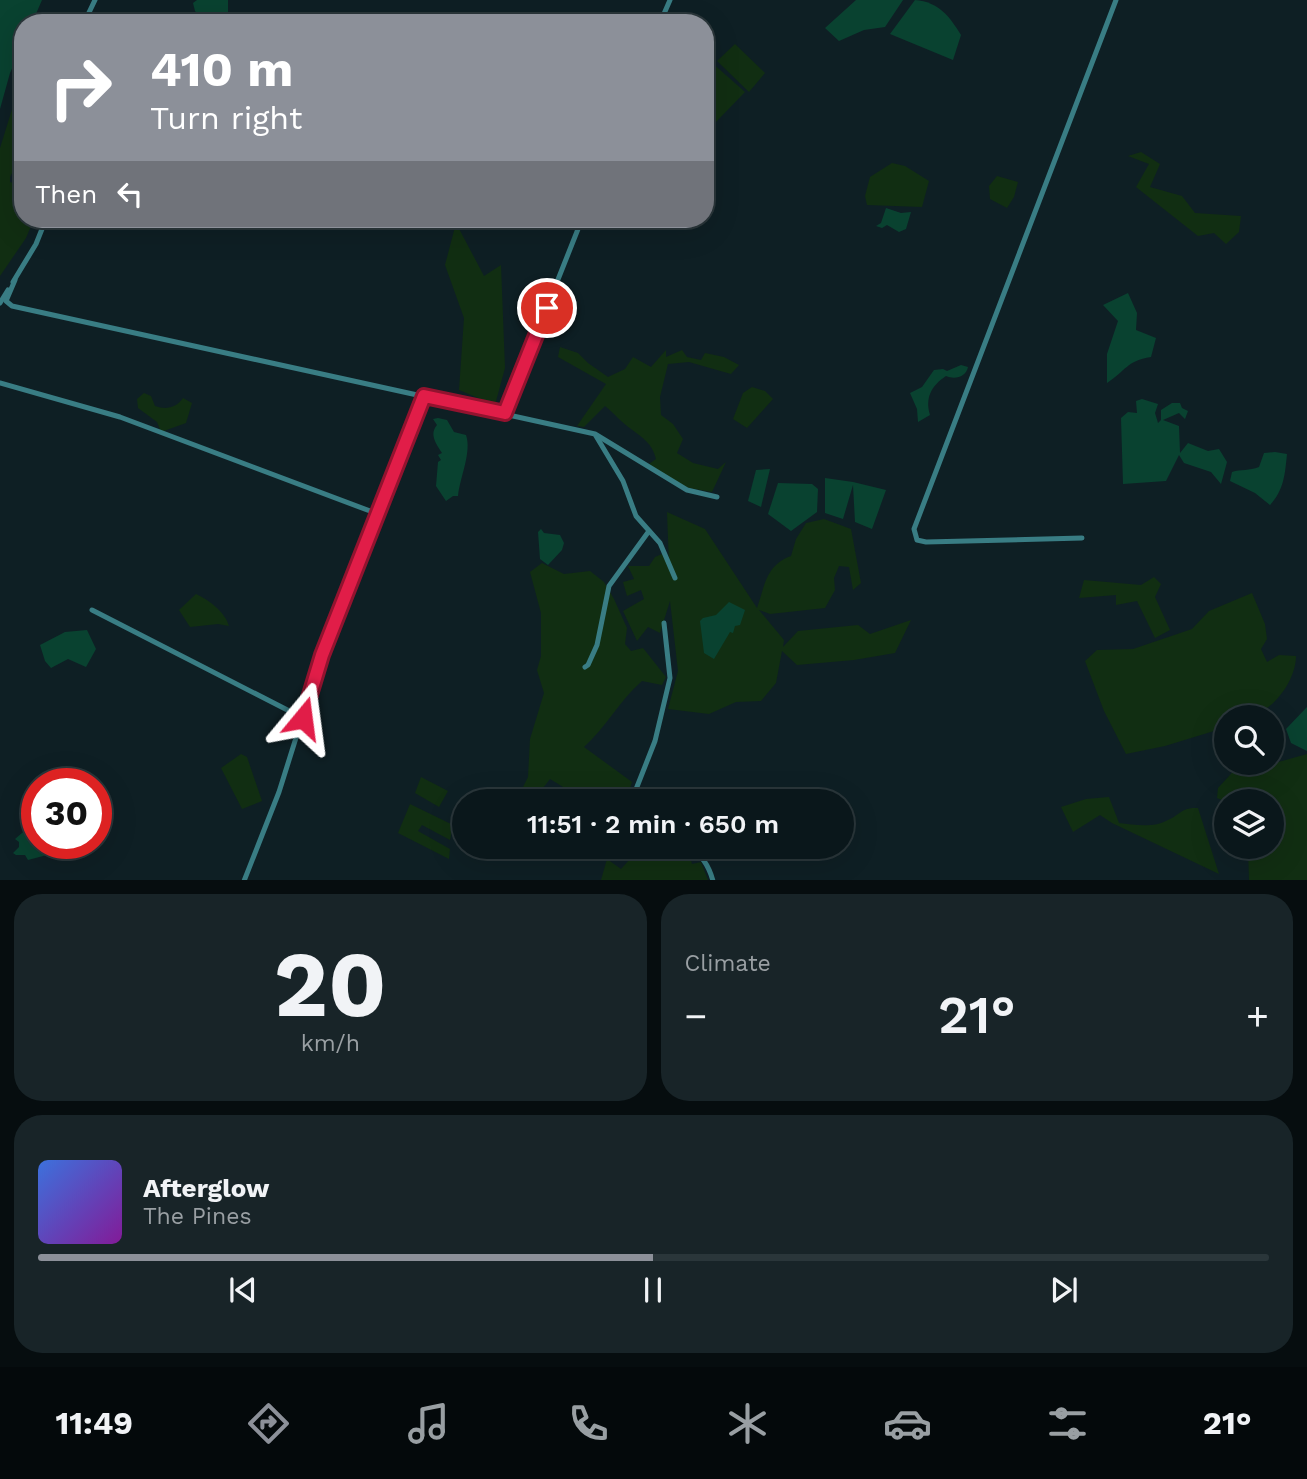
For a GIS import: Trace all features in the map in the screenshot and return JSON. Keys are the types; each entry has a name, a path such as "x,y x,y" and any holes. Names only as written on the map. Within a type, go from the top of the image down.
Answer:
{"street":[{"path":"1082,538 926,542 917,540 914,529 1116,0"},
{"path":"0,303 36,244 42,228"},
{"path":"505,413 578,228"},
{"path":"15,280 6,301 12,306 594,433 687,490 717,498"},
{"path":"0,383 120,417 378,514"},
{"path":"244,880 279,793 322,655 424,396"},
{"path":"594,433 623,481 636,516 660,543 676,578"},
{"path":"585,667 597,645 609,586 649,531"},
{"path":"92,610 303,718"},
{"path":"636,789 656,741 670,678 664,623"},
{"path":"702,859 713,880"}],"shaded area":[{"path":"0,0 42,0 36,14 14,14 14,64 0,109"},
{"path":"197,0 228,0 228,14 198,14 193,3"},
{"path":"856,0 903,0 885,27 864,30 839,41 825,28"},
{"path":"915,0 937,7 961,35 953,60 890,34"},
{"path":"735,44 765,73 749,92 717,61"},
{"path":"714,65 745,92 716,122 714,120"},
{"path":"14,103 14,169 10,182 14,183 14,228 30,228 0,276 0,148"},
{"path":"1141,152 1160,164 1150,187 1182,196 1195,213 1241,216 1239,232 1226,244 1214,233 1198,236 1136,187 1149,164 1128,156"},
{"path":"892,163 905,166 929,181 922,207 867,205 865,196 870,177"},
{"path":"997,176 1018,182 1014,197 1007,208 990,199 989,186"},
{"path":"886,208 901,213 911,212 906,229 899,232 887,225 882,228 876,226 881,223"},
{"path":"455,228 459,228 484,276 501,265 505,368 495,405 459,390 464,318 445,265"},
{"path":"1128,293 1137,313 1136,330 1156,338 1151,357 1131,364 1107,383 1107,354 1118,321 1103,305"},
{"path":"560,347 578,353 608,377 625,369 633,357 651,367 666,350 666,357 682,350 687,357 701,360 705,353 724,357 739,365 731,374 689,362 668,364 660,397 661,415 673,424 683,439 677,453 693,463 718,469 726,462 712,492 683,487 649,464 656,459 649,445 605,406 584,427 577,426 606,384 558,357"},
{"path":"961,365 968,367 963,375 956,378 946,376 936,384 928,403 930,415 918,422 917,409 910,393 922,387 934,370 947,371"},
{"path":"752,387 765,391 773,399 747,428 733,419 743,393"},
{"path":"144,393 151,396 155,406 159,407 174,406 183,398 192,403 186,423 161,432 157,422 138,408 137,399"},
{"path":"1142,399 1158,404 1155,413 1158,423 1161,420 1161,410 1172,403 1180,403 1182,408 1188,411 1185,419 1179,413 1163,420 1179,426 1180,453 1188,443 1208,451 1219,449 1227,462 1221,484 1211,472 1184,463 1179,455 1166,481 1123,484 1121,418 1128,412 1137,413 1136,401"},
{"path":"433,419 447,420 454,432 466,435 467,442 467,457 458,496 446,501 436,486 438,462 441,460 438,455 442,453 433,435 437,425"},
{"path":"1264,453 1287,454 1281,488 1270,505 1255,493 1230,481 1232,472 1259,467"},
{"path":"770,469 761,507 748,501 756,470"},
{"path":"825,478 886,490 872,529 855,522 853,485 843,519 825,513"},
{"path":"778,483 812,484 818,489 817,512 791,531 768,514"},
{"path":"667,512 705,529 757,608 771,570 791,556 796,539 806,523 824,519 851,529 861,583 853,590 849,567 839,566 834,578 835,590 825,608 770,614 759,610 784,640 783,647 798,631 858,625 870,634 911,620 895,653 797,665 782,651 776,683 761,701 736,702 709,714 668,709 678,671 670,601 660,633 648,627 637,641 623,611 644,599 641,590 627,596 623,582 634,579 628,566 649,566 655,557 662,554 669,565"},
{"path":"541,529 544,533 560,535 564,543 562,550 548,565 540,559 538,532"},
{"path":"542,563 564,574 590,571 604,582 614,599 627,628 625,644 631,651 643,648 666,677 662,685 642,681 584,747 632,782 630,789 566,789 550,779 542,789 522,789 528,777 530,739 544,693 537,670 541,656 541,613 530,572"},
{"path":"1154,577 1161,584 1155,597 1170,630 1155,638 1137,601 1116,605 1116,595 1079,598 1084,580 1141,585"},
{"path":"1252,593 1265,624 1267,639 1261,649 1267,662 1279,655 1296,656 1288,684 1270,705 1214,705 1214,731 1165,746 1126,754 1104,711 1085,661 1097,650 1133,649 1192,629 1209,611"},
{"path":"196,594 216,607 229,626 218,624 190,627 179,610"},
{"path":"729,602 745,610 740,625 735,626 733,633 730,632 714,659 704,653 700,621 716,615"},
{"path":"87,630 96,649 86,667 68,659 51,668 45,661 40,645 65,632"},
{"path":"1307,707 1307,751 1291,743 1286,729"},
{"path":"241,754 247,757 262,801 242,809 221,768"},
{"path":"1307,754 1307,880 1249,880 1248,859 1284,859 1284,789 1218,788 1230,775 1284,775 1284,760"},
{"path":"421,777 448,791 439,807 415,793"},
{"path":"1109,797 1119,823 1125,824 1157,824 1185,810 1198,808 1219,874 1100,815 1073,832 1061,807 1086,799"},
{"path":"410,804 452,825 450,840 422,825 418,831 450,849 449,859 398,833"},
{"path":"21,834 21,855 13,853 19,847 19,842 15,839"},
{"path":"607,859 621,869 630,859 691,859 692,864 701,862 708,880 601,880"}],"route":[{"path":"303,718 322,655 424,396 505,413 547,308"}]}
